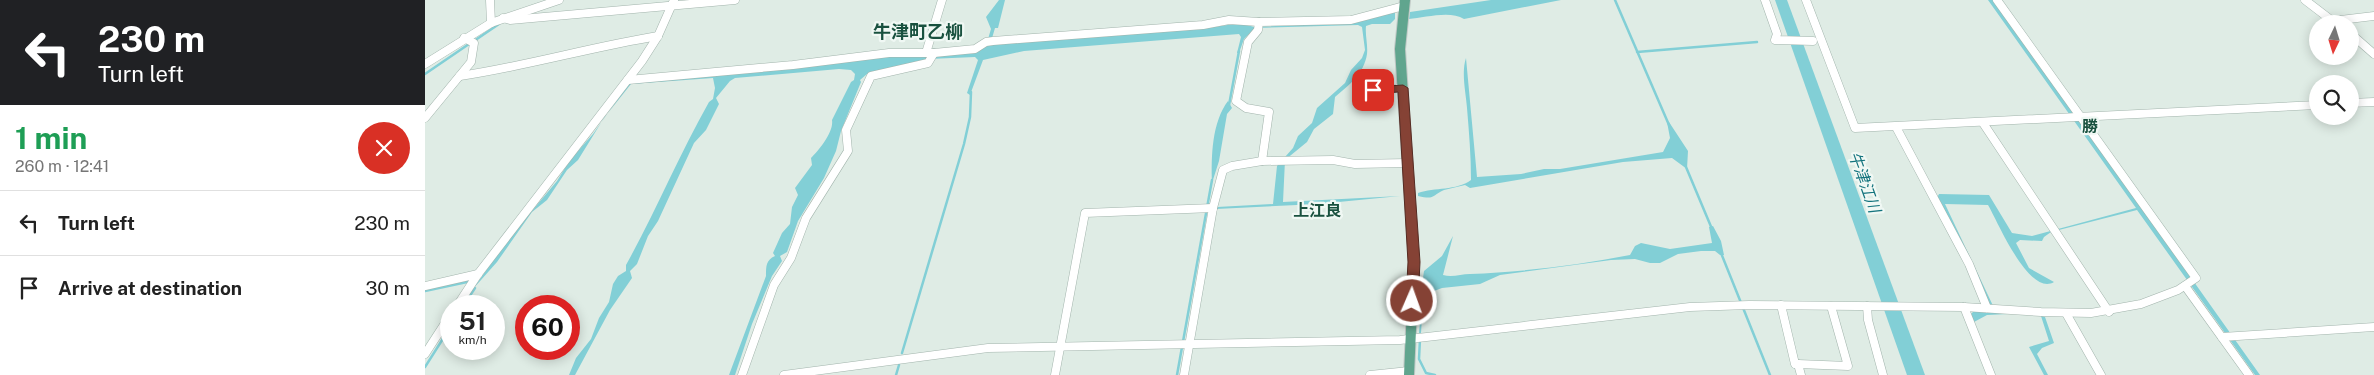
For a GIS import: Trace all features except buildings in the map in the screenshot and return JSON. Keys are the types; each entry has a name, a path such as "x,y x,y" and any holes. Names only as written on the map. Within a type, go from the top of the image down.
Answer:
{"main road":[{"path":"1404,3 1400,49 1417,338 1409,373"}],"street":[{"path":"490,0 491,23"},
{"path":"535,8 535,2 538,0"},
{"path":"425,64 469,41 491,23 559,0"},
{"path":"503,18 510,20 673,3 735,0"},
{"path":"926,52 942,0"},
{"path":"1765,0 1777,34 1775,40 1813,41 1825,49"},
{"path":"1805,0 1855,128 2309,105"},
{"path":"783,375 968,350 1417,338 1690,307 1781,305 1964,307 1997,308 2067,315 2109,312 2158,299 2189,284 2196,278 1997,0"},
{"path":"2305,0 2325,15"},
{"path":"464,295 478,274 628,80 658,36 673,3"},
{"path":"628,80 819,62 869,53 926,52 933,56 975,49 990,42 1203,25 1229,20 1259,26 1351,20 1404,3"},
{"path":"2359,18 2374,16"},
{"path":"1259,26 1248,42 1236,101 1246,108 1269,112 1263,161"},
{"path":"1813,41 1812,36 1817,29"},
{"path":"460,76 497,71 617,41 658,36"},
{"path":"425,118 473,58 469,41"},
{"path":"2359,41 2374,54"},
{"path":"742,375 774,285 791,258 806,218 848,151 846,130 871,76 928,63 933,56"},
{"path":"1357,103 1357,91 1403,88"},
{"path":"2359,103 2374,102"},
{"path":"1983,123 2053,231 2093,286 2109,312"},
{"path":"1896,127 1969,264 1987,308"},
{"path":"1184,375 1184,344 1223,170 1227,167 1254,165 1263,161 1333,160 1355,164 1407,163"},
{"path":"1055,375 1085,213 1213,208"},
{"path":"425,286 478,274"},
{"path":"2189,284 2222,337 2249,375"},
{"path":"1781,305 1795,364 1848,366 1831,306"},
{"path":"1867,306 1868,320 1883,375"},
{"path":"1964,307 1975,339 1991,375"},
{"path":"2067,315 2100,375"},
{"path":"2222,337 2374,327"},
{"path":"425,354 440,331"},
{"path":"1798,364 1801,375"},
{"path":"1371,375 1409,373"}],"water":[{"path":"999,0 1005,0 998,28 995,28 990,45 1200,29 1241,23 1254,27 1346,23 1395,11 1395,19 1390,24 1366,26 1367,54 1363,67 1335,97 1333,114 1314,129 1307,142 1285,160 1283,202 1400,196 1318,204 1216,209 1217,207 1273,204 1277,166 1293,148 1298,136 1312,123 1317,108 1345,83 1351,70 1362,58 1365,50 1362,27 1358,25 1255,28 1244,39 1239,53 1237,53 1241,37 1239,34 1024,51 983,60 970,95 967,93 978,60 975,57 929,59 867,74 860,80 861,82 841,131 836,151 824,178 798,221 787,252 780,256 782,261 772,276 752,324 735,375 729,375 766,276 767,264 775,256 773,253 782,233 790,224 792,207 798,195 795,188 812,165 811,158 822,146 831,130 832,120 851,82 854,80 855,74 851,70 839,69 735,78 730,81 716,98 719,104 706,130 694,143 658,221 648,236 637,264 630,271 632,278 610,310 575,375 569,375 575,360 580,360 580,353 591,339 599,318 609,302 613,284 618,276 626,271 626,265 688,142 709,102 713,99 715,88 713,78 631,84 608,113 630,82 866,57 929,57 976,53 988,39 991,29 986,17"},
{"path":"1491,0 1561,0 1464,19 1452,15 1437,15 1409,19 1410,12"},
{"path":"1988,0 1994,0 2260,375 2255,375 2137,210 2051,232 2042,241 2020,240 2016,243 2029,268 2054,282 2044,284 2035,279 2025,269 2015,255 1988,205 1945,204 1995,310 2008,312 2008,314 1987,315 1974,322 1971,314 1973,312 1991,312 1937,198 1939,194 1989,195 2012,233 2032,236 2136,208"},
{"path":"1466,58 1477,177 1521,174 1544,169 1560,169 1663,152 1670,138 1667,122 1669,122 1688,151 1687,169 1672,158 1623,162 1470,188 1465,185 1444,190 1432,197 1418,196 1418,193 1459,186 1471,180 1464,76"},
{"path":"1228,101 1232,108 1227,114 1219,161 1212,183 1212,151 1216,129"},
{"path":"601,122 578,160 567,170 547,200 532,212 497,262 473,289 506,242 557,181 570,160"},
{"path":"1713,226 1721,241 1724,255 1720,255 1715,251 1701,251 1678,254 1660,263 1650,263 1635,259 1611,260 1500,275 1480,284 1442,288 1434,291 1422,318 1421,333 1419,333 1422,299 1427,289 1423,278 1424,271 1442,256 1453,236 1443,275 1446,276 1530,270 1610,259 1630,255 1635,246 1641,243 1670,249 1712,243 1709,227"},
{"path":"2041,316 2045,317 2054,343 2042,348 2037,354 2048,375 2044,375 2029,347 2049,341"}],"waterway":[{"path":"1615,0 1637,52"},
{"name":"牛津江川","path":"1781,0 1916,375"},
{"path":"474,41 499,24"},
{"path":"1637,52 1757,42"},
{"path":"425,74 469,44"},
{"path":"1229,105 1239,51"},
{"path":"1637,52 1669,125"},
{"path":"902,353 964,144 970,117 971,92"},
{"path":"1686,167 1712,229"},
{"path":"1177,375 1212,180"},
{"path":"1721,253 1770,375"},
{"path":"425,291 467,282"},
{"path":"470,295 475,288"},
{"path":"1420,339 1419,359 1426,373 1435,375"},
{"path":"425,367 440,343"},
{"path":"896,375 899,365"}],"district":[{"name":"牛津町乙柳","path":"918,32"},
{"name":"勝","path":"2090,126"},
{"name":"上江良","path":"1317,210"}],"route":[{"path":"1373,90 1403,88 1414,262 1412,301"}]}
